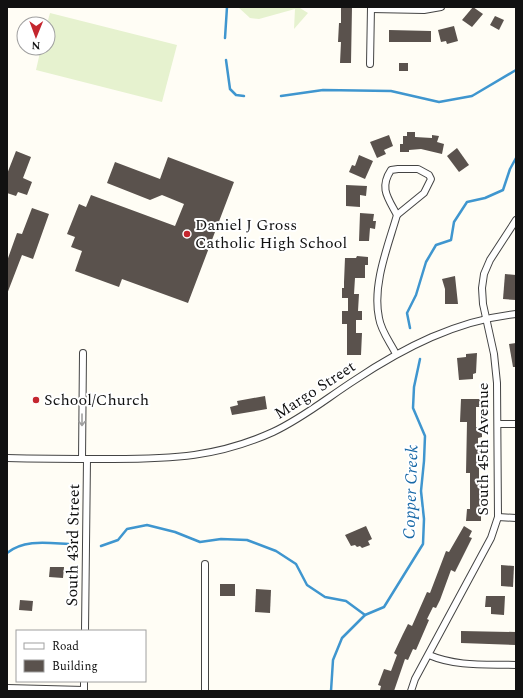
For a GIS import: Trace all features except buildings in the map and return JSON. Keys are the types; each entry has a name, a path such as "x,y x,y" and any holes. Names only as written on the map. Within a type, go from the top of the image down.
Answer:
{"street":[{"path":"370,64 372,8 424,10 441,7"},
{"path":"396,354 382,329 377,306 380,279 397,215 424,193 431,180 429,175 418,169 391,170 386,177 384,188 397,215"},
{"name":"South 45th Avenue","path":"412,691 415,679 491,538 498,518 497,376 494,354 486,319 482,288 484,274 499,245 516,220"},
{"name":"Margo Street","path":"7,458 181,458 235,446 272,432 303,416 354,380 396,354 435,335 486,319 516,314"},
{"name":"South 43rd Street","path":"84,353 85,630"},
{"path":"498,424 516,424"},
{"path":"498,518 516,518"},
{"path":"205,564 205,691"},
{"path":"429,655 445,662 516,665"},
{"path":"7,688 84,690"}],"green space":[{"path":"238,7 304,7 300,8 308,13 294,29 295,9 259,19 250,18"},
{"path":"50,13 177,45 162,102 36,70 39,56 56,56 56,16 49,16"}],"waterway":[{"path":"225,38 227,7"},
{"path":"226,60 230,89 236,95 244,96"},
{"path":"281,96 323,90 391,91 439,102 472,96 516,70"},
{"name":"Copper Creek","path":"410,328 407,313 416,295 426,262 436,245 451,240 454,222 467,202 485,198 503,190 510,169 516,158"},
{"name":"Copper Creek","path":"331,691 333,660 342,638 365,615 384,607 423,544 424,519 421,491 425,436 413,408 414,387 420,359"},
{"path":"101,546 118,540 127,529 147,525 175,532 200,542 221,539 247,540 276,551 296,564 307,585 325,597 346,601 365,615"},
{"path":"7,553 29,544 69,544"}],"place":[{"name":"Daniel J Gross Catholic High School","path":"187,234"},
{"name":"School/Church","path":"36,400"}]}
